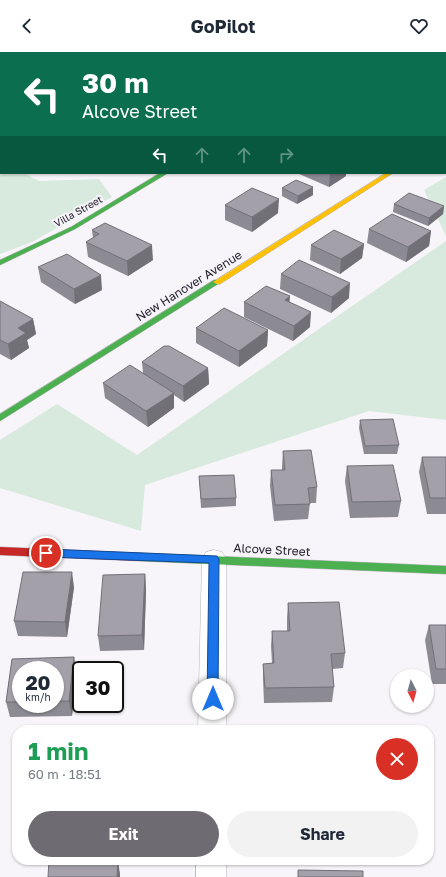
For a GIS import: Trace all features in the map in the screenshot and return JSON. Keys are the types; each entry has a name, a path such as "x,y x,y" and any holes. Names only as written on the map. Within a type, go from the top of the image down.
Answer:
{"street":[{"name":"Villa Street","path":"0,263 73,228 163,174"},
{"name":"New Hanover Avenue","path":"0,418 388,174"},
{"name":"Alcove Street","path":"0,551 446,570"},
{"path":"212,725 214,559"},
{"path":"211,877 212,865"}],"green space":[{"path":"0,174 26,174 39,181 99,179 112,197 32,242 0,254"},
{"path":"446,177 446,236 424,190"},
{"path":"446,241 446,420 369,411 145,485 141,531 0,488 0,440 57,404 137,455"}],"building":[{"path":"296,180 313,187 298,196 282,188"},
{"path":"252,188 279,199 252,217 225,205"},
{"path":"409,193 444,206 429,218 394,204"},
{"path":"392,214 431,231 408,247 369,229"},
{"path":"105,223 152,245 127,261 86,242 99,234 92,230"},
{"path":"334,230 364,244 341,259 311,245"},
{"path":"67,254 101,275 74,289 38,267"},
{"path":"299,260 350,283 332,297 281,274"},
{"path":"266,286 290,296 285,300 311,312 294,326 244,302"},
{"path":"0,301 33,319 18,328 26,333 8,344 0,340"},
{"path":"224,308 268,330 239,351 196,328"},
{"path":"164,346 169,346 208,368 183,386 142,362"},
{"path":"130,365 174,393 146,411 103,383"},
{"path":"393,419 399,445 365,446 360,420"},
{"path":"311,450 317,487 308,488 310,504 275,505 271,470 285,470 283,451"},
{"path":"422,457 446,457 446,498 430,498"},
{"path":"393,465 401,501 352,502 347,466"},
{"path":"234,475 236,498 201,499 199,476"},
{"path":"23,572 72,572 65,622 14,621"},
{"path":"145,574 142,635 98,636 103,575"},
{"path":"339,602 345,653 331,654 334,687 265,688 263,664 274,663 272,631 290,631 288,603"},
{"path":"429,625 446,625 446,669 436,669"},
{"path":"74,657 74,661 72,661 69,701 64,701 64,661 12,661 12,702 6,702 12,659"},
{"path":"49,865 118,865 117,877 48,877"},
{"path":"298,870 363,871 363,877 298,877"}],"traffic: fast":[{"path":"0,263 73,228 163,174"},
{"path":"0,418 217,282"},
{"path":"141,557 446,570"}],"traffic: slow":[{"path":"217,282 388,174"}],"traffic: jam":[{"path":"0,551 141,557"}],"route":[{"path":"46,553 214,559 213,699"}]}
